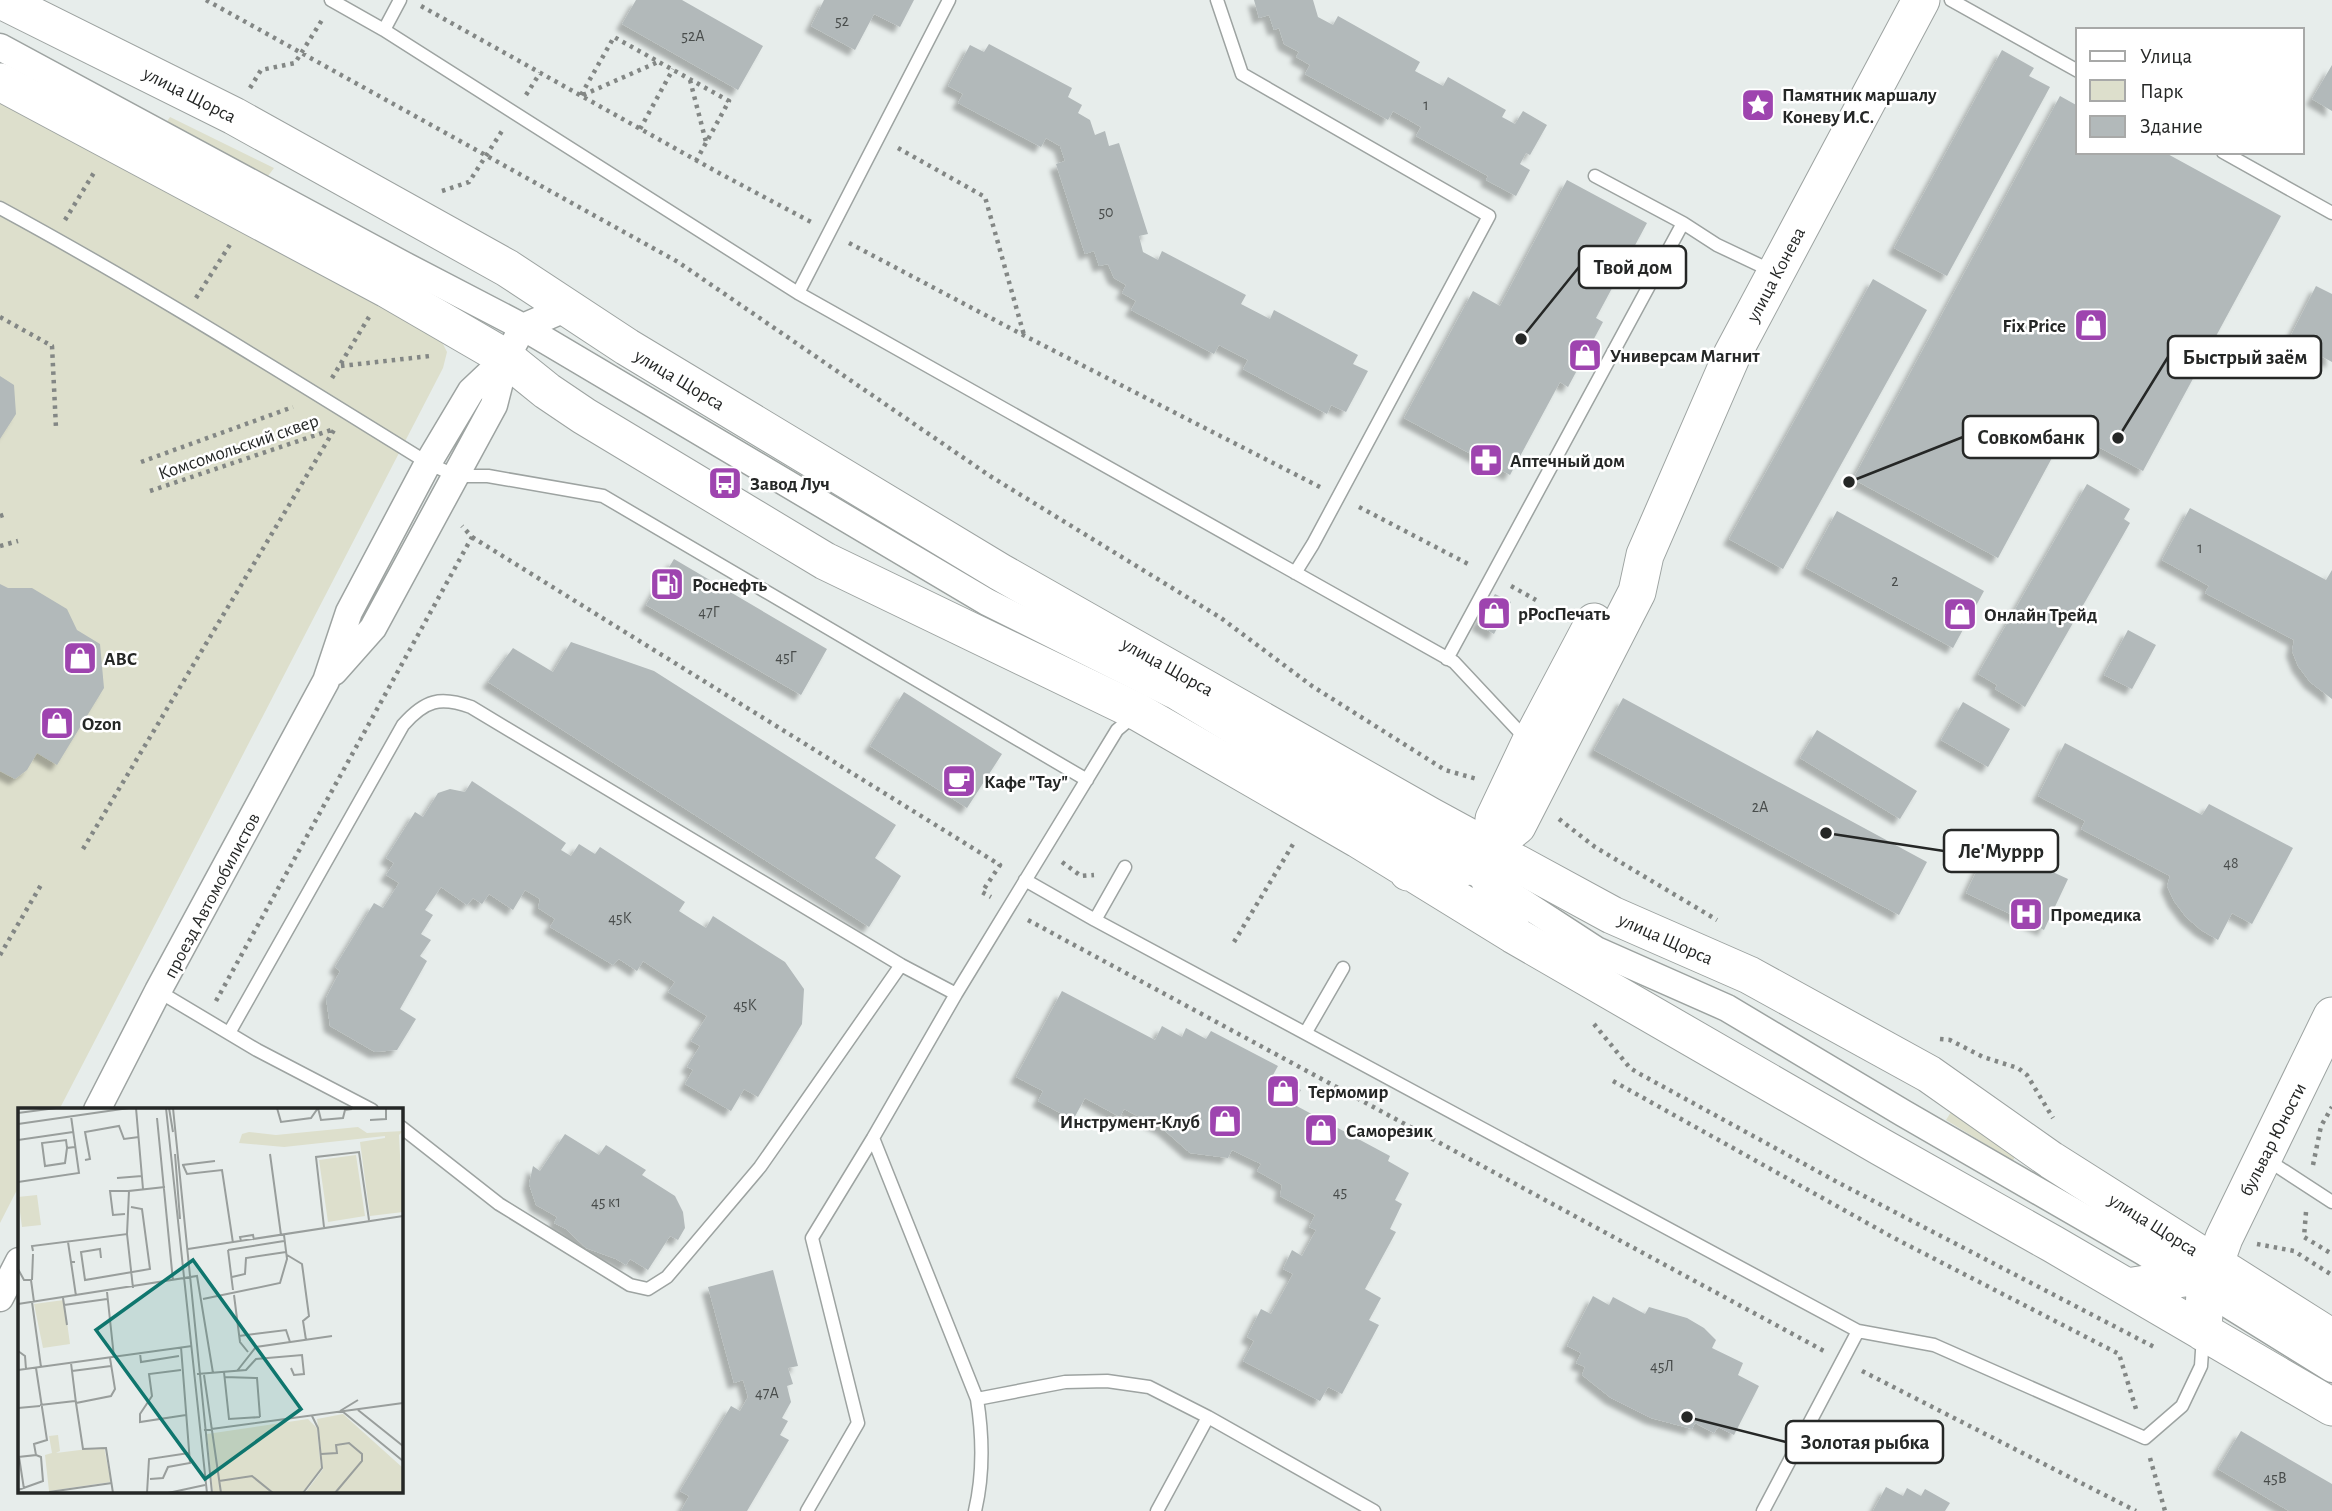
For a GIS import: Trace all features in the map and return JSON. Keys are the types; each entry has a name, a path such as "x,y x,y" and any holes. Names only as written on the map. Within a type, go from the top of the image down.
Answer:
{"main road":[{"name":"улица Щорса","path":"1,0 234,116 507,268 627,348 1000,572 1430,816 1501,828 1537,874 1612,915 1749,975 1929,1074 2207,1267 2332,1338"},
{"name":"улица Конева","path":"1501,828 1637,592 1645,555 1732,355 1921,0"},
{"name":"улица Щорса","path":"0,82 387,289 514,342 547,391 825,561 1138,712 1358,839 1514,935 2332,1407"},
{"name":"улица Конева","path":"1501,828 1530,743 1613,588 1645,555"},
{"path":"1430,816 1468,814 1501,828"},
{"path":"1408,872 1501,828"},
{"path":"1501,828 1514,935"},
{"name":"бульвар Юности","path":"2207,1267 2296,1093 2332,1016"},
{"path":"2127,1287 2207,1267 2203,1332"}],"street":[{"name":"улица Щорса","path":"0,47 402,264 514,342 987,602 1172,695 1373,816 1501,828 1596,950 1727,1008 2207,1267 2332,1369"},
{"name":"проезд Автомобилистов","path":"326,681 373,628 494,405 514,342 507,268"},
{"name":"проезд Автомобилистов","path":"98,1108 326,681 349,612 428,463 471,391 514,342 567,307"},
{"path":"0,1298 18,1263"}],"lane":[{"path":"384,30 400,0"},
{"path":"798,293 949,0"},
{"path":"1217,0 1242,74 1489,216 1295,573"},
{"path":"1951,0 2076,70"},
{"path":"332,1 384,30 798,293 1454,662 1530,743"},
{"path":"2227,154 2332,213"},
{"path":"1595,176 1683,223 1717,245 1776,273"},
{"path":"0,208 185,315 428,463 456,476 488,476 603,496 1087,780"},
{"path":"1447,659 1683,223"},
{"path":"229,1033 403,725 416,710 433,701 453,700 471,706 901,965 956,994"},
{"path":"807,1511 858,1423 812,1238 1007,908 1117,730 1138,712"},
{"path":"1095,920 1125,867"},
{"path":"1025,880 1858,1331 1934,1345 2145,1438 2182,1406 2201,1366 2203,1332"},
{"path":"402,1128 499,1204 629,1285 648,1289 667,1277 760,1167 901,965"},
{"path":"1306,1032 1343,968"},
{"path":"158,992 368,1108"},
{"path":"873,1138 977,1399 983,1462 975,1511"},
{"path":"2263,1157 2332,1202"},
{"path":"1763,1511 1858,1331"},
{"path":"977,1399 1065,1382 1107,1381 1149,1387 1208,1417 1374,1511"},
{"path":"1157,1511 1208,1417"}],"path":[{"path":"206,0 678,262 990,476 1221,618 1312,686 1445,770 1501,828 1595,847 1719,921"},
{"path":"411,0 830,232 1536,600"},
{"path":"295,63 332,1"},
{"path":"581,95 614,37 673,69 729,101 696,160"},
{"path":"581,95 659,62"},
{"path":"640,129 673,69"},
{"path":"425,223 442,191 470,182 540,73"},
{"path":"690,79 706,142"},
{"path":"878,138 985,197 1025,336"},
{"path":"54,237 99,164"},
{"path":"185,315 236,236"},
{"path":"83,849 335,429 321,397 387,289"},
{"path":"0,317 52,346 56,428"},
{"path":"340,366 441,354"},
{"name":"Комсомольский сквер","path":"142,462 321,397"},
{"name":"Комсомольский сквер","path":"150,491 335,429"},
{"path":"488,476 461,524 472,537 1000,865 982,892 1007,908 1842,1361 2136,1511"},
{"path":"206,1020 472,537"},
{"path":"0,546 18,541"},
{"path":"1234,942 1298,835"},
{"path":"0,955 41,886"},
{"path":"1934,1039 1950,1040 1983,1057 2018,1069 2027,1076 2055,1120"},
{"path":"1613,1081 1894,1238 2119,1354 2165,1511"},
{"path":"2304,1237 2332,1254"},
{"path":"2207,1267 2294,1251 2332,1275"}],"green space":[{"path":"0,96 438,334 447,352 443,368 60,1108 18,1108 18,1188 0,1223"},
{"path":"170,117 274,168 265,180 166,123"},
{"path":"1954,1107 2016,1154 2013,1161 1946,1120"}],"building":[{"path":"636,0 682,0 763,46 738,90 622,24"},
{"path":"824,0 914,0 900,27 874,14 855,50 811,26"},
{"path":"1254,0 1313,0 1318,17 1333,25 1338,16 1420,62 1415,71 1443,86 1448,77 1506,110 1502,117 1515,124 1523,111 1547,125 1530,155 1526,153 1520,164 1530,170 1516,196 1486,180 1488,176 1416,136 1421,127 1393,111 1388,120 1305,74 1310,65 1296,57 1299,52 1284,44 1279,28 1274,30 1269,15 1259,18"},
{"path":"989,44 1072,88 1068,97 1082,105 1078,113 1090,120 1095,135 1105,131 1109,146 1119,143 1148,234 1139,236 1143,252 1158,260 1162,251 1246,295 1241,304 1270,319 1274,310 1358,355 1353,364 1368,371 1346,412 1331,405 1327,414 1243,369 1248,360 1219,345 1214,354 1131,310 1136,301 1122,293 1126,285 1114,278 1108,264 1099,266 1094,251 1085,254 1056,164 1065,161 1060,146 1046,138 1041,147 958,103 963,94 948,86 970,45 984,52"},
{"path":"2002,50 2034,68 2029,76 2050,87 1947,276 1894,248"},
{"path":"2332,65 2332,111 2312,99"},
{"path":"2060,96 2076,105 2076,154 2168,154 2281,216 2143,471 2067,430 1998,558 1853,479"},
{"path":"1567,180 1647,223 1596,318 1603,322 1568,387 1560,382 1510,475 1404,418 1473,291 1500,306"},
{"path":"1873,279 1927,310 1783,569 1729,539"},
{"path":"2316,286 2332,294 2332,362 2289,339"},
{"path":"0,376 14,385 16,414 0,439"},
{"path":"2087,484 2130,509 2124,519 2130,523 2025,707 1995,689 1997,685 1978,674"},
{"path":"2190,508 2326,580 2332,570 2332,699 2310,682 2298,666 2292,651 2294,640 2205,593 2209,586 2162,560"},
{"path":"1837,511 1984,591 1953,648 1806,568"},
{"path":"674,559 827,649 801,695 646,605"},
{"path":"0,584 8,588 32,588 67,609 77,630 100,644 104,688 57,765 37,753 27,770 15,779 0,771"},
{"name":"рРосПечать","path":"1495,594 1511,602 1494,634 1477,624"},
{"path":"2128,630 2156,645 2132,689 2104,675"},
{"path":"571,642 654,671 896,825 875,858 901,876 869,927 488,682 513,648 553,672"},
{"path":"904,692 1002,754 967,808 870,746"},
{"path":"1623,698 1927,862 1899,915 1594,750"},
{"path":"1963,702 2010,729 1988,767 1941,740"},
{"path":"1817,730 1917,791 1900,819 1800,758"},
{"path":"2065,743 2202,815 2209,804 2293,848 2252,924 2232,913 2218,940 2201,930 2186,917 2174,901 2167,886 2170,876 2081,829 2085,821 2038,796"},
{"path":"472,781 566,843 561,850 571,856 579,844 595,854 600,847 685,902 679,911 693,920 706,928 713,916 785,962 804,989 802,1024 758,1097 744,1089 731,1111 685,1084 693,1070 687,1067 700,1046 691,1041 707,1016 668,992 675,982 643,961 637,971 619,959 613,965 550,927 555,919 538,908 540,899 525,890 513,910 489,894 482,904 473,898 467,905 441,887 425,910 433,915 421,934 431,940 420,956 427,961 400,1009 416,1019 397,1050 375,1052 330,1026 326,998 340,971 335,967 374,903 383,908 399,883 386,875 394,863 386,858 415,812 423,817 438,793 450,789 465,792"},
{"path":"1990,843 2068,879 2044,930 1966,893"},
{"path":"1062,991 1155,1040 1162,1026 1182,1037 1186,1028 1206,1039 1211,1031 1278,1066 1273,1075 1301,1090 1293,1104 1390,1156 1388,1161 1409,1173 1395,1200 1402,1204 1390,1229 1396,1232 1365,1289 1381,1298 1369,1320 1379,1325 1342,1394 1328,1387 1320,1401 1243,1361 1254,1341 1247,1337 1261,1309 1271,1314 1293,1274 1283,1269 1292,1250 1302,1256 1316,1230 1309,1227 1315,1215 1280,1196 1282,1185 1257,1171 1261,1164 1232,1150 1228,1158 1190,1153 1163,1129 1124,1109 1120,1117 1085,1098 1073,1120 1038,1101 1043,1091 1016,1077"},
{"path":"565,1134 599,1155 606,1145 646,1170 642,1175 675,1196 683,1212 685,1228 678,1240 670,1236 648,1270 630,1259 626,1265 586,1248 566,1229 554,1223 557,1217 536,1205 529,1184 533,1166 540,1171"},
{"path":"773,1270 798,1366 788,1368 793,1384 787,1386 791,1402 782,1418 788,1421 780,1435 789,1440 747,1511 681,1511 689,1496 680,1491 731,1406 740,1411 748,1397 743,1380 734,1383 708,1287"},
{"path":"1593,1296 1609,1305 1613,1297 1645,1314 1649,1307 1687,1318 1704,1328 1716,1340 1712,1348 1743,1363 1738,1375 1759,1386 1734,1435 1718,1427 1714,1433 1695,1423 1692,1429 1651,1418 1611,1398 1582,1375 1585,1367 1576,1363 1581,1353 1567,1346"},
{"path":"2241,1431 2332,1484 2332,1511 2289,1511 2218,1469"},
{"path":"1886,1487 1903,1496 1907,1488 1921,1496 1925,1489 1950,1503 1945,1511 1873,1511"}],"place":[{"name":"Памятник маршалу Коневу И.С.","path":"1758,105"},
{"name":"Fix Price","path":"2091,325"},
{"name":"Твой дом","path":"1521,339"},
{"name":"Универсам Магнит","path":"1585,355"},
{"name":"Быстрый заём","path":"2118,438"},
{"name":"Аптечный дом","path":"1486,460"},
{"name":"Совкомбанк","path":"1849,482"},
{"name":"Завод Луч","path":"725,483"},
{"name":"Роснефть","path":"667,584"},
{"name":"рРосПечать","path":"1494,613"},
{"name":"Онлайн Трейд","path":"1960,614"},
{"name":"АВС","path":"80,658"},
{"name":"Ozon","path":"57,723"},
{"name":"Кафе \"Тау\"","path":"959,781"},
{"name":"Ле'Муррр","path":"1826,833"},
{"name":"Промедика","path":"2026,914"},
{"name":"Термомир","path":"1283,1091"},
{"name":"Инструмент-Клуб","path":"1225,1121"},
{"name":"Саморезик","path":"1321,1130"},
{"name":"Золотая рыбка","path":"1687,1417"}]}
